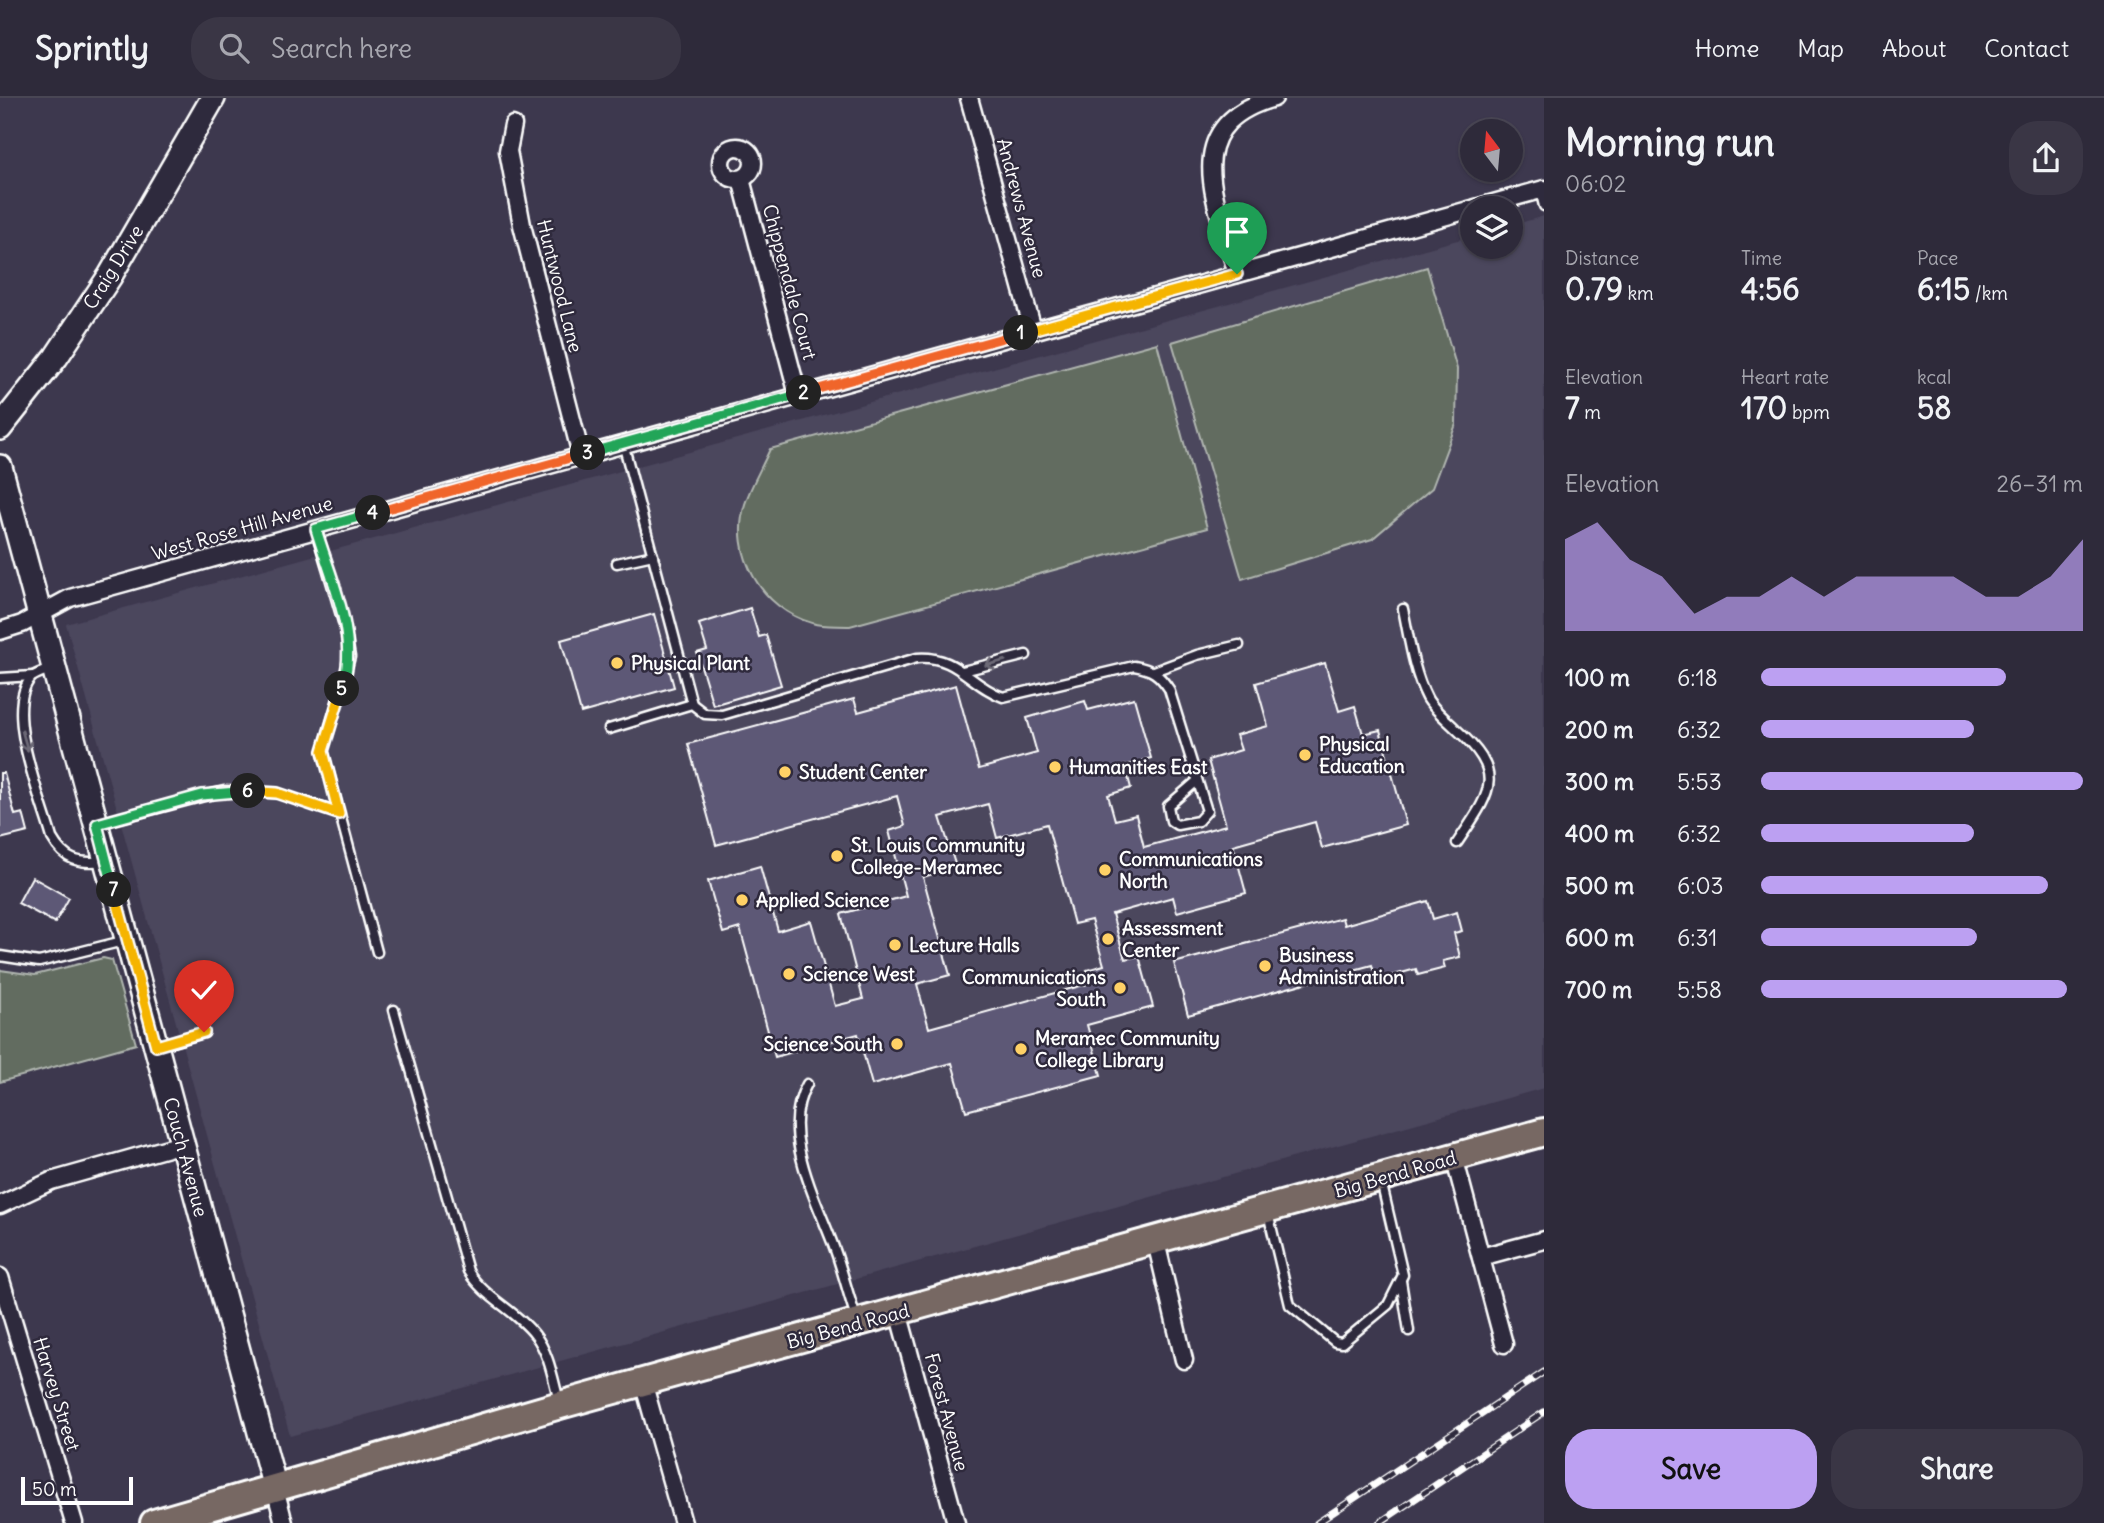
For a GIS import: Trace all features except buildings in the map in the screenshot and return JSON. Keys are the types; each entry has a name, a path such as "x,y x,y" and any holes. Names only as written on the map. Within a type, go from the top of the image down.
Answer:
{"main road":[{"name":"Big Bend Road","path":"154,1523 561,1405 1156,1242 1544,1132"}],"street":[{"name":"Craig Drive","path":"0,428 56,356 110,276 213,98"},
{"name":"Andrews Avenue","path":"970,98 1033,330"},
{"path":"1237,274 1209,173 1211,154 1228,121 1242,111 1274,98"},
{"name":"Huntwood Lane","path":"513,125 508,151 522,225 581,455"},
{"name":"Chippendale Court","path":"741,179 798,395"},
{"name":"West Rose Hill Avenue","path":"1523,199 1543,195"},
{"name":"West Rose Hill Avenue","path":"0,631 71,598 1460,213"},
{"name":"Couch Avenue","path":"0,467 284,1523"},
{"path":"0,1205 51,1181 182,1144"},
{"path":"1454,1157 1504,1344"},
{"path":"1480,1257 1544,1240"},
{"path":"1156,1242 1184,1360"},
{"name":"Harvey Street","path":"0,1277 74,1523"},
{"name":"Forest Avenue","path":"898,1312 956,1523"},
{"path":"643,1382 683,1523"}],"lane":[{"path":"623,443 692,704 705,713 722,715 917,658 934,657 950,662 993,693 1003,696 1134,666 1154,671 1197,654 1239,645"},
{"path":"316,529 345,629 350,657 348,672 324,743 325,760 377,952"},
{"path":"617,563 653,555"},
{"path":"1403,609 1427,699 1477,747 1487,763 1490,784 1482,805 1457,843"},
{"path":"963,671 1026,654"},
{"path":"0,678 33,676 55,667"},
{"path":"1154,671 1169,689 1207,811 1198,821 1177,825 1168,814 1168,806 1197,781"},
{"path":"33,676 22,693 20,723 52,838 59,851 82,864 106,860"},
{"path":"609,729 692,704"},
{"path":"97,824 224,791 277,793 339,814"},
{"path":"0,956 39,962 128,940"},
{"path":"394,1010 468,1271 483,1290 534,1334 547,1359 561,1405"},
{"path":"156,1046 204,1032"},
{"path":"807,1084 799,1097 798,1135 801,1159 837,1254 858,1324"},
{"path":"1268,1210 1290,1305 1335,1342 1342,1343 1353,1337 1388,1305 1404,1275 1380,1178"},
{"path":"1401,1281 1409,1331"}],"shaded area":[{"name":"St. Louis Community College-Meramec","path":"1544,216 1544,1088 290,1436 66,624 1460,239 1460,259 1523,259 1523,222"}],"green space":[{"path":"1427,267 1457,369 1456,424 1432,488 1372,539 1242,579 1172,342"},
{"path":"1157,343 1207,528 850,626 816,624 794,616 778,606 754,577 746,560 741,523 747,497 770,449"},
{"path":"103,958 112,960 136,1044 0,1082 0,970 35,975"}],"railway":[{"path":"1317,1523 1544,1372"},
{"path":"1379,1523 1544,1412"}],"place":[{"name":"Physical Plant","path":"617,663"},
{"name":"Physical Education","path":"1305,755"},
{"name":"Humanities East","path":"1055,767"},
{"name":"Student Center","path":"785,772"},
{"name":"St. Louis Community College-Meramec","path":"837,856"},
{"name":"Communications North","path":"1105,870"},
{"name":"Applied Science","path":"742,900"},
{"name":"Assessment Center","path":"1108,939"},
{"name":"Lecture Halls","path":"895,945"},
{"name":"Business Administration","path":"1265,966"},
{"name":"Science West","path":"789,974"},
{"name":"Communications South","path":"1120,988"},
{"name":"Science South","path":"897,1044"},
{"name":"Meramec Community College Library","path":"1021,1049"}],"route":[{"path":"204,1032 156,1046 97,824 224,791 277,793 339,814 323,751 348,672 350,657 345,629 316,529 1237,274"}]}
